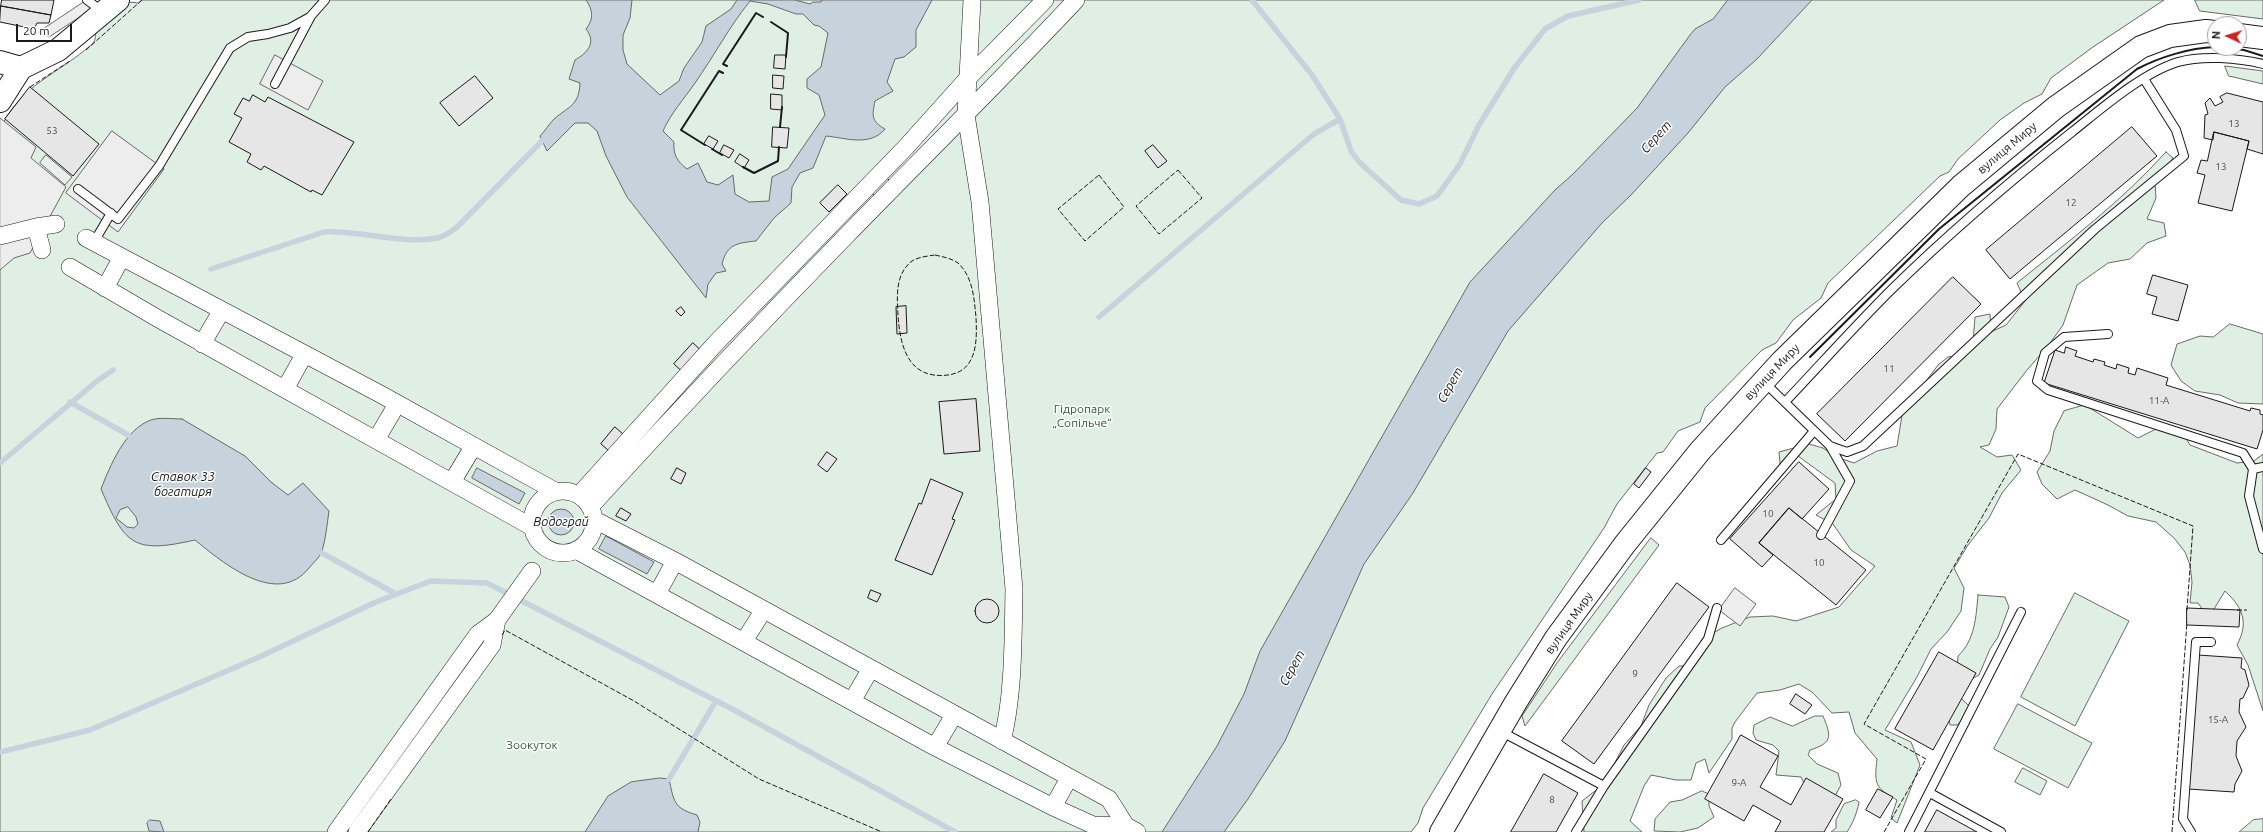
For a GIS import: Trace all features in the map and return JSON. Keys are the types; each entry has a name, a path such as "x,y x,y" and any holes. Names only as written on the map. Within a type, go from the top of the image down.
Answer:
{"main road":[{"path":"0,79 58,50 111,7"},
{"name":"вулиця Миру","path":"1441,832 1556,638 1625,544 1700,451 1763,381 1961,186 2056,107 2141,46 2170,36 2207,31"},
{"path":"2247,36 2263,38"},
{"path":"0,62 21,68"},
{"path":"0,101 21,68"}],"street":[{"path":"972,0 966,115 980,202 1014,589 1013,652 1006,728 1002,741"},
{"path":"1045,0 968,78 906,147 705,355 587,507 592,533 587,541 576,550 557,552 547,548 537,539 532,527 533,513 536,504 543,497 555,491 565,490 587,507 675,561 763,611 1109,799 1132,829"},
{"path":"587,507 846,236 922,161 1076,0"},
{"path":"906,147 922,161"},
{"path":"831,223 846,236"},
{"path":"0,236 36,227 56,224"},
{"path":"36,227 42,250"},
{"path":"90,240 397,404 555,491"},
{"path":"105,288 122,257"},
{"path":"70,267 202,344 532,527"},
{"path":"202,344 222,310"},
{"path":"285,389 304,355"},
{"path":"705,355 720,367"},
{"path":"376,440 397,404"},
{"path":"452,482 473,447"},
{"path":"336,832 381,784 492,645 497,620 520,589 547,548"},
{"path":"576,550 935,747 1053,807 1093,825 1132,829"},
{"path":"657,594 675,561"},
{"path":"744,641 763,611"},
{"path":"852,701 870,670"},
{"path":"935,747 954,715"},
{"path":"1053,807 1069,778"},
{"path":"357,832 381,784"}],"lane":[{"path":"87,0 111,7"},
{"path":"275,84 310,17 325,0"},
{"path":"78,189 118,219 159,166 230,48 248,37 268,34 290,28 310,17"},
{"path":"1785,402 1890,291 2010,181 2118,96 2144,79 2178,62 2211,59 2241,59 2263,64"},
{"path":"1830,446 1847,452 1863,446 2095,229 2184,156 2176,130 2144,79"},
{"path":"90,240 111,213"},
{"path":"2108,334 2064,337 2045,352 2037,381 2048,390 2243,454 2253,469 2250,496 2263,549"},
{"path":"1763,381 1830,446 1850,481 1821,535"},
{"path":"1721,540 1814,431"},
{"path":"2253,469 2263,467"},
{"path":"1576,832 1604,786 1708,639 1717,608"},
{"path":"1909,832 2021,612"},
{"path":"2191,832 2183,819 2196,642 2211,642"},
{"path":"1500,731 1604,786"},
{"path":"1930,793 2001,832"}],"green space":[{"name":"Гідропарк „Сопільче“","path":"142,0 2164,0 2093,47 2051,78 2042,94 2024,103 2000,120 1958,159 1949,172 1940,176 1828,283 1821,298 1793,320 1776,343 1762,350 1705,408 1700,422 1678,431 1663,452 1657,453 1617,504 1604,528 1492,694 1423,808 1418,823 1411,832 0,832 0,130 8,115 29,91 92,44 97,30 107,19 129,2 138,3"},
{"path":"2195,0 2263,0 2263,19 2200,11"},
{"path":"2225,66 2263,71 2263,84 2229,76"},
{"path":"2166,152 2173,158 2155,183 2156,198 2147,219 2164,223 2166,236 2147,243 2130,259 2108,263 2077,285 2063,325 1997,409 1996,429 1989,445 1980,447 1997,457 2012,455 2021,470 2002,493 1989,518 1968,545 1954,568 1964,588 1961,611 1947,632 1931,649 1917,677 1885,730 1911,742 1920,765 1897,823 1891,818 1897,800 1880,788 1876,780 1877,759 1855,733 1849,712 1832,713 1812,692 1799,684 1780,690 1757,693 1735,722 1732,728 1732,739 1709,773 1705,759 1696,763 1691,780 1676,780 1651,775 1644,786 1630,821 1642,832 1584,832 1582,801 1604,784 1624,745 1641,726 1649,705 1666,678 1679,666 1691,666 1709,635 1750,617 1773,616 1796,621 1839,607 1875,566 1851,550 1833,524 1816,515 1836,499 1835,483 1798,456 1781,475 1779,452 1809,444 1823,448 1836,457 1854,463 1877,451 1897,446 1904,403 1921,388 1938,365 1948,357 1960,355 1973,342 1975,317 1990,314 1991,332 2006,325 2025,301 2017,283 2113,204"},
{"path":"2230,324 2263,334 2263,404 2238,403 2220,395 2195,391 2181,381 2171,365 2177,344 2200,336 2213,337"},
{"path":"2085,405 2138,438 2156,429 2180,429 2190,445 2237,463 2254,461 2263,454 2263,711 2248,665 2237,645 2243,629 2240,609 2225,591 2214,609 2205,613 2198,603 2190,603 2192,582 2190,565 2185,552 2174,538 2156,522 2128,516 2075,490 2057,499 2042,484 2037,472 2050,451 2054,431 2064,411"},
{"path":"1651,538 1659,545 1525,726 1522,716 1557,663"},
{"path":"2075,593 2129,621 2075,726 2021,697"},
{"path":"1978,595 2005,597 2009,607 1998,637 1990,649 1979,675 1966,682 1957,673 1958,656 1968,643 1974,628"},
{"path":"1961,698 1969,706 1965,718 1957,725 1950,725 1948,715"},
{"path":"2018,704 2092,743 2068,788 1994,749"},
{"path":"1815,716 1823,716 1829,734 1823,745 1810,750 1808,755 1817,764 1838,773 1841,785 1834,798 1805,785 1801,777 1776,775 1779,751 1773,745 1756,740 1753,733 1754,725 1770,717 1792,726"},
{"path":"2023,768 2047,781 2040,795 2015,782"},
{"path":"1702,791 1709,794 1709,806 1714,817 1698,828 1680,832 1654,831 1655,819 1670,802 1682,800"},
{"path":"1856,800 1859,802 1857,810 1847,832 1831,832 1836,828 1836,820 1844,804"},
{"path":"2263,819 2263,832 2239,832 2253,820"}],"shaded area":[{"path":"84,2 95,7 49,37 39,32"},
{"path":"275,55 323,81 308,110 260,84"},
{"path":"0,118 36,147 31,158 66,187 30,253 14,258 0,270"},
{"path":"112,131 164,169 118,232 66,193"},
{"path":"46,155 72,177 65,185 40,163"},
{"path":"1735,588 1756,604 1740,626 1719,610"}],"water":[{"path":"586,0 632,0 630,18 623,35 623,50 627,64 660,95 679,81 684,68 702,42 706,26 731,9 737,0 795,0 810,4 813,2 821,2 822,0 932,0 916,30 916,47 904,57 895,59 887,82 893,91 875,101 873,114 875,121 885,129 879,135 865,140 826,136 813,168 800,173 792,187 791,203 774,218 756,241 738,244 730,248 724,257 722,264 726,271 716,273 708,284 706,298 627,197 606,156 597,131 588,123 575,123 547,151 540,136 554,119 572,105 578,96 580,83 569,79 575,60 587,51 591,43 591,39 586,29 589,25 592,14","holes":["750,1 768,4 796,14 803,14 814,25 819,26 828,33 821,67 807,79 807,88 819,95 825,115 788,169 772,177 769,201 749,202 735,194 733,175 718,185 707,182 698,163 687,169 676,157 674,142 663,131 674,112"]},
{"name":"Серет","path":"1728,0 1812,0 1757,59 1725,87 1688,133 1631,195 1602,223 1508,331 1413,493 1364,564 1285,741 1248,799 1224,832 1162,832 1217,746 1244,694 1260,651 1470,282 1555,190 1573,174 1637,108 1695,29 1713,19"},
{"name":"Ставок 33 богатиря","path":"162,418 182,419 245,456 271,482 288,495 303,483 329,511 322,551 309,568 296,579 282,584 266,583 250,578 220,560 195,540 158,546 144,545 134,541 117,523 101,489 120,449 133,431 151,420","holes":["128,507 136,517 138,524 134,528 127,527 116,518 120,510"]},
{"path":"477,468 525,493 519,504 472,478"},
{"name":"Водограй","path":"561,509 570,513 574,522 570,531 561,535 552,531 548,522 552,513"},
{"path":"606,536 654,562 647,574 599,549"},
{"path":"660,778 669,779 676,803 683,810 697,815 700,822 698,832 585,832 608,796 631,782"},
{"path":"150,820 160,821 164,832 149,831 147,823"}],"building":[{"path":"2,0 54,0 51,15 1,6"},
{"path":"1,6 51,15 49,23 37,23 34,29 0,22"},
{"path":"775,55 786,55 785,69 774,68"},
{"path":"773,75 784,76 783,89 773,88"},
{"path":"475,76 493,98 459,126 440,103"},
{"path":"30,87 99,144 73,176 5,119"},
{"path":"2227,93 2263,102 2263,154 2247,149 2249,141 2214,132 2213,140 2204,138 2205,115 2208,114 2205,103 2210,98 2215,106 2223,102 2220,97"},
{"path":"771,94 782,95 782,110 771,109"},
{"path":"253,95 265,102 268,97 354,142 322,195 312,190 311,192 264,166 261,170 247,162 251,154 229,142 242,118 234,114 243,98 249,101"},
{"path":"773,127 789,128 787,148 772,147"},
{"path":"2132,127 2157,156 2010,279 1986,250"},
{"path":"2214,132 2249,141 2232,211 2198,203 2205,175 2197,173 2201,160 2207,161"},
{"path":"709,136 718,141 713,149 704,144"},
{"path":"724,145 734,150 729,158 720,153"},
{"path":"1153,145 1167,161 1158,168 1145,151"},
{"path":"740,154 749,160 744,168 735,162"},
{"path":"885,176 894,185 879,201 870,191"},
{"path":"838,185 847,194 829,212 820,203"},
{"path":"2153,275 2188,285 2178,321 2152,314 2157,297 2147,294"},
{"path":"1953,277 1981,304 1845,441 1817,414"},
{"path":"906,306 907,333 897,334 896,307"},
{"path":"681,307 685,312 681,316 676,311"},
{"path":"693,343 705,354 686,375 674,364"},
{"path":"2066,347 2077,351 2075,356 2093,362 2094,359 2105,362 2104,365 2116,369 2117,364 2129,368 2128,373 2135,375 2137,368 2168,378 2166,385 2250,411 2251,408 2260,410 2260,414 2263,415 2263,430 2257,449 2044,383 2055,350 2064,353"},
{"path":"976,399 980,451 944,454 939,402"},
{"path":"615,427 623,434 609,451 601,444"},
{"path":"827,452 837,459 827,472 818,465"},
{"path":"1799,462 1829,489 1802,519 1789,508 1759,543 1773,555 1762,567 1730,539"},
{"path":"677,468 686,473 681,484 671,479"},
{"path":"1646,468 1651,472 1639,488 1634,484"},
{"path":"931,479 963,493 952,519 955,520 932,575 895,560 919,503 921,504"},
{"path":"621,508 631,514 626,521 616,516"},
{"path":"1789,508 1866,570 1836,605 1759,543"},
{"path":"1677,583 1709,607 1594,764 1562,741"},
{"path":"871,590 881,594 877,602 868,598"},
{"path":"987,599 995,603 999,611 995,619 987,623 979,619 975,611 979,603"},
{"path":"2187,608 2240,610 2239,627 2187,625"},
{"path":"1939,652 1976,673 1933,750 1895,729"},
{"path":"2198,655 2242,658 2241,668 2245,670 2249,685 2243,698 2240,699 2239,712 2246,727 2237,741 2236,756 2242,771 2235,784 2234,792 2188,789"},
{"path":"1796,694 1812,705 1805,714 1790,704"},
{"path":"1741,735 1778,756 1760,787 1791,805 1806,778 1843,799 1824,832 1775,832 1781,821 1753,805 1744,821 1705,799"},
{"path":"1544,774 1578,793 1556,832 1511,832"},
{"path":"1878,789 1893,797 1880,818 1866,810"},
{"path":"1937,810 1977,832 1925,832"}],"waterway":[{"path":"1252,0 1312,75 1340,119 1351,151 1359,162 1401,200 1419,204 1437,196 1460,164 1479,125 1515,67 1545,29 1568,16 1639,0"},
{"path":"1099,317 1314,134 1340,119"},
{"path":"211,269 324,232 352,233 410,240 437,238 456,228 543,140"},
{"path":"0,463 97,381 113,370"},
{"path":"70,402 128,435"},
{"path":"322,553 396,594"},
{"path":"0,752 90,730 257,658 376,602 431,581 487,583 734,710 955,832"},
{"path":"669,779 716,701"}],"fence":[{"path":"86,50 142,0"},
{"path":"30,87 70,61"},
{"path":"1178,170 1202,198 1159,234 1136,206 1178,170"},
{"path":"1099,175 1124,207 1085,241 1058,209 1099,175"},
{"path":"935,255 958,263 967,275 972,288 976,317 974,353 965,367 958,372 948,375 934,375 924,372 915,366 904,349 899,327 898,286 902,272 912,261 935,255"},
{"path":"1884,832 1926,759 1864,724 2018,454 2193,526 2187,610"},
{"path":"2237,610 2247,610"},
{"path":"2172,832 2187,622"},
{"path":"502,635 505,630 634,701 759,779 882,832"},
{"path":"368,832 391,799"}],"wall":[{"path":"727,66 723,64 756,13 763,17"},
{"path":"771,22 788,33 786,57"},
{"path":"1810,357 1939,229 2137,69 2175,54 2207,48"},
{"path":"2247,51 2263,56"},
{"path":"705,145 681,130 719,71 723,73"},
{"path":"780,127 782,107"},
{"path":"743,167 754,173 778,161 779,147"},
{"path":"712,149 722,155"}],"park label":[{"name":"Зоокуток","path":"532,745"}]}
